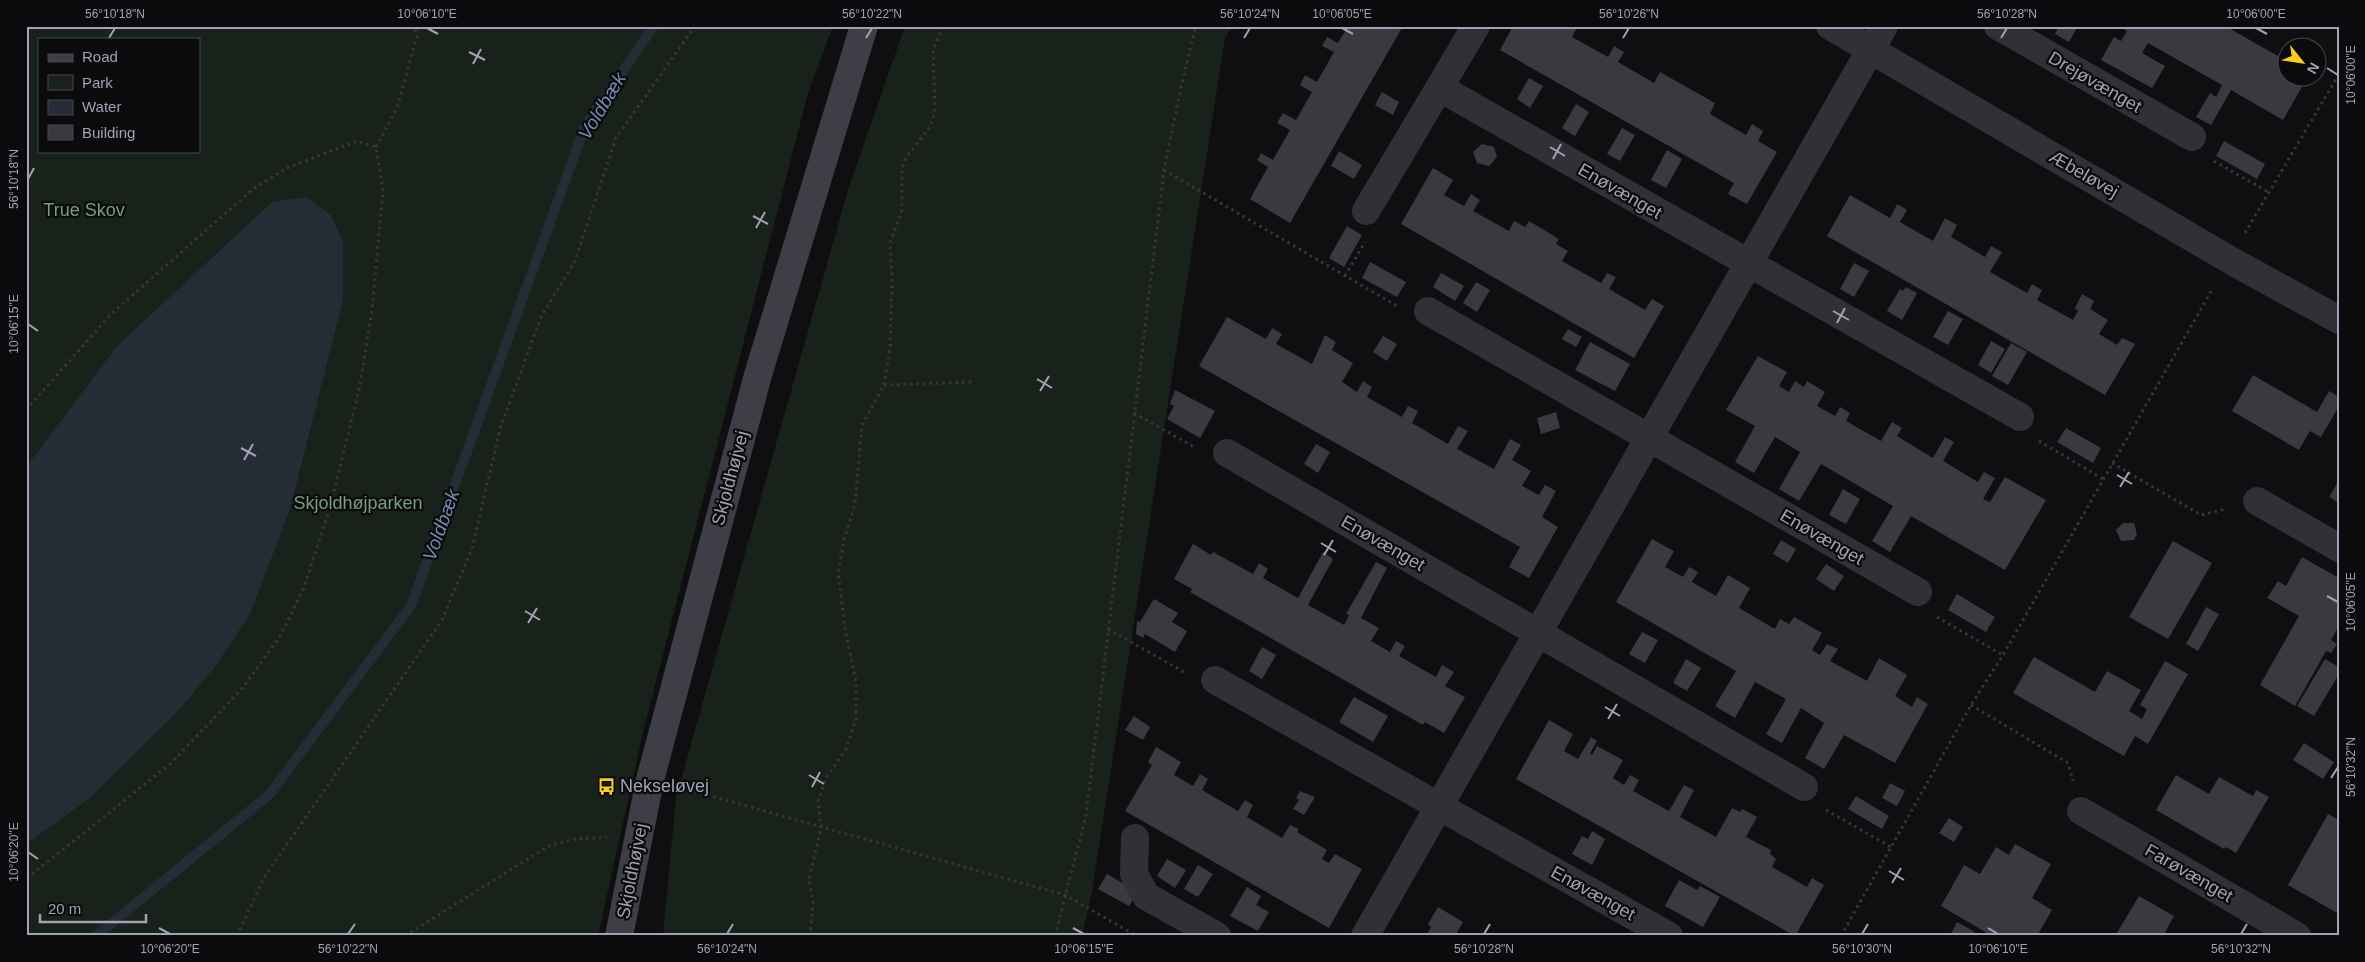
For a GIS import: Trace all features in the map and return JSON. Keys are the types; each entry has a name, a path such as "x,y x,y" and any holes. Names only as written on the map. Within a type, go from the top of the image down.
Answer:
{"street":[{"name":"Skjoldhøjvej","path":"619,936 650,780 758,375 864,26"},
{"path":"1366,211 1476,26"},
{"name":"Æbeløvej","path":"1830,26 2230,260 2339,320"},
{"path":"1365,936 1884,26"},
{"name":"Drejøvænget","path":"1998,26 2192,137"},
{"name":"Enøvænget","path":"1440,88 2020,417"},
{"name":"Enøvænget","path":"1428,311 1918,592"},
{"name":"Enøvænget","path":"1227,453 1804,787"},
{"path":"2257,501 2339,548"},
{"name":"Enøvænget","path":"1215,680 1669,936"},
{"name":"Farøvænget","path":"2081,811 2297,936"},
{"path":"1134,838 1134,874 1146,896 1217,936"}],"path":[{"path":"26,879 170,764 242,690 280,636 303,590 329,511 360,386 372,309 383,190 376,147 397,108 417,36 414,26"},
{"path":"237,936 265,876 442,620 472,549 500,429 541,317 575,261 616,138 695,26"},
{"path":"810,936 813,903 809,878 821,827 818,801 826,778 846,749 856,719 856,682 845,629 838,572 844,540 855,504 862,425 884,385 890,348 892,278 890,243 902,210 902,168 906,158 931,125 934,112 933,49 944,26"},
{"path":"1055,936 1086,816 1164,170 1196,26"},
{"path":"1841,936 1971,705 2003,655 2268,192 2339,74"},
{"path":"2192,137 2188,145 2268,192"},
{"path":"26,410 111,314 253,189 287,168 357,141 376,147"},
{"path":"1164,170 1422,321 1428,311"},
{"path":"884,385 974,382"},
{"path":"1134,413 1222,463 1227,453"},
{"path":"2020,417 2013,426 2103,479"},
{"path":"2112,463 2201,515 2257,501"},
{"path":"1918,592 1912,602 2003,655"},
{"path":"1108,629 1211,687 1215,680"},
{"path":"1971,705 2068,762 2081,811"},
{"path":"650,780 1065,895 1137,936"},
{"path":"1804,787 1800,795 1891,847"},
{"path":"405,936 550,844 575,838 638,837"}],"green space":[{"name":"Skjoldhøjparken","path":"26,26 833,26 808,93 644,728 598,936 26,936"},
{"path":"905,26 1232,26 1225,38 1092,891 1082,936 663,936 676,797 848,190"}],"water":[{"path":"306,197 331,215 343,242 343,300 290,509 250,614 214,668 178,711 90,798 26,844 26,467 116,347 272,202"}],"building":[{"path":"1348,26 1403,26 1290,223 1250,199 1268,167 1257,160 1261,153 1273,160 1290,130 1277,123 1283,113 1296,120 1312,92 1300,85 1305,75 1317,82 1334,52 1322,46 1327,37 1338,43"},
{"path":"1513,26 1578,26 1572,37 1608,57 1614,46 1624,52 1618,62 1654,83 1660,72 1715,103 1710,114 1746,135 1752,124 1763,131 1758,141 1777,152 1747,204 1728,194 1734,183 1500,50"},
{"path":"2059,26 2078,26 2069,42 2055,34"},
{"path":"2119,26 2225,26 2278,56 2278,88 2301,88 2283,120 2231,90 2211,125 2196,117 2210,93 2216,97 2222,85 2148,43 2142,53 2165,66 2152,88 2101,60 2114,37 2121,41 2127,31"},
{"path":"1529,78 1543,86 1530,108 1517,99"},
{"path":"1382,92 1399,102 1393,115 1375,105"},
{"path":"1576,104 1589,112 1575,136 1562,128"},
{"path":"1622,128 1635,135 1620,161 1607,154"},
{"path":"2224,141 2265,164 2257,179 2216,156"},
{"path":"1482,144 1494,147 1497,157 1489,166 1477,163 1473,152"},
{"path":"1667,150 1682,159 1666,188 1651,180"},
{"path":"1339,151 1362,165 1354,179 1331,166"},
{"path":"1433,168 1453,180 1444,195 1464,206 1471,194 1480,200 1473,211 1509,231 1514,221 1525,227 1529,221 1559,239 1556,244 1568,251 1562,261 1601,283 1607,273 1616,277 1609,289 1645,310 1652,299 1664,306 1634,358 1401,224"},
{"path":"1850,195 1890,218 1897,204 1907,210 1900,222 1933,241 1945,218 1957,225 1951,237 1985,257 1991,246 2002,252 1990,272 2027,293 2032,284 2042,290 2037,300 2073,320 2078,311 2075,308 2082,294 2094,301 2090,309 2108,320 2099,334 2117,345 2122,338 2135,344 2105,395 1827,236"},
{"path":"1347,226 1362,235 1344,267 1329,258"},
{"path":"1370,262 1406,282 1397,297 1362,278"},
{"path":"1854,263 1869,271 1854,297 1840,289"},
{"path":"1441,273 1464,286 1455,301 1433,287"},
{"path":"1476,282 1490,290 1477,312 1463,303"},
{"path":"1906,287 1917,293 1902,320 1887,311 1900,289 1903,291"},
{"path":"1948,311 1963,319 1948,345 1933,337"},
{"path":"1227,317 1266,339 1272,328 1282,334 1276,344 1312,364 1325,335 1336,342 1332,350 1353,363 1342,382 1357,392 1363,381 1372,387 1367,397 1402,417 1408,406 1418,411 1412,423 1448,444 1458,426 1468,431 1457,449 1494,469 1510,439 1521,445 1512,460 1531,471 1522,486 1539,495 1545,485 1556,491 1542,517 1558,527 1529,578 1509,567 1520,547 1199,366"},
{"path":"1568,329 1582,337 1576,347 1562,339"},
{"path":"1383,336 1397,344 1387,361 1373,352"},
{"path":"1991,341 2005,349 1991,373 1978,365"},
{"path":"1590,342 1630,364 1615,391 1575,370"},
{"path":"2011,343 2027,352 2008,385 1992,376"},
{"path":"1758,356 1787,372 1779,386 1789,392 1795,381 1804,387 1807,381 1825,392 1817,406 1835,416 1840,407 1850,413 1846,421 1881,441 1892,422 1902,428 1897,436 1933,458 1945,437 1954,442 1943,461 1978,482 1984,472 1995,478 1983,499 1990,502 2005,477 2046,500 2005,570 1911,516 1890,552 1872,541 1893,506 1821,464 1799,501 1779,489 1800,452 1775,437 1754,473 1735,462 1755,426 1726,410"},
{"path":"2253,375 2317,412 2329,391 2339,397 2339,406 2321,437 2310,431 2299,450 2232,411"},
{"path":"1175,390 1215,411 1200,438 1167,419 1174,406 1170,404"},
{"path":"1556,412 1560,428 1541,434 1537,418"},
{"path":"2066,428 2101,448 2093,463 2057,442"},
{"path":"1316,444 1330,452 1318,473 1304,464"},
{"path":"2339,480 2339,503 2329,497"},
{"path":"1843,489 1860,499 1846,524 1829,515"},
{"path":"2123,523 2134,523 2137,534 2134,540 2121,541 2116,530"},
{"path":"1652,539 1674,551 1665,567 1683,577 1689,567 1698,572 1692,582 1716,596 1728,575 1750,588 1739,608 1775,629 1780,619 1789,624 1794,617 1822,633 1812,650 1820,655 1827,644 1838,649 1830,661 1867,681 1879,658 1907,675 1895,696 1912,707 1917,697 1928,704 1895,763 1844,735 1824,769 1805,758 1824,723 1801,708 1782,743 1766,734 1786,699 1755,682 1735,718 1715,706 1736,671 1616,602"},
{"path":"1781,540 1796,549 1788,563 1773,554"},
{"path":"2173,541 2212,563 2168,639 2129,617"},
{"path":"1193,544 1211,555 1213,552 1253,574 1259,563 1268,569 1263,578 1298,598 1323,552 1333,559 1308,605 1344,625 1349,615 1346,614 1376,562 1387,568 1361,618 1379,628 1371,641 1390,652 1396,641 1405,646 1399,656 1436,677 1442,665 1454,672 1445,686 1465,697 1444,733 1425,722 1423,725 1190,592 1192,589 1174,579"},
{"path":"2302,557 2339,578 2339,626 2331,640 2337,644 2331,653 2326,651 2295,706 2260,685 2299,616 2267,598 2278,581 2286,586"},
{"path":"1826,564 1844,576 1834,591 1816,579"},
{"path":"1957,594 1995,617 1986,632 1948,610"},
{"path":"1154,599 1178,613 1172,622 1187,631 1175,652 1145,634 1143,638 1136,634 1137,621 1140,622"},
{"path":"2206,607 2219,614 2198,651 2186,644"},
{"path":"1642,632 1658,640 1645,663 1629,654"},
{"path":"1262,647 1276,655 1262,679 1249,671"},
{"path":"2034,657 2095,692 2107,671 2141,690 2129,711 2142,719 2147,709 2140,705 2165,661 2188,674 2148,744 2135,736 2124,756 2013,693"},
{"path":"1686,659 1701,668 1687,691 1673,683"},
{"path":"2325,659 2339,667 2339,674 2314,716 2297,706"},
{"path":"1354,697 1388,716 1373,742 1339,722"},
{"path":"1134,716 1150,727 1143,740 1125,730"},
{"path":"1549,720 1573,734 1564,751 1578,759 1591,737 1597,741 1590,753 1592,755 1597,746 1623,760 1613,778 1624,785 1630,775 1639,780 1633,791 1669,811 1684,785 1694,790 1680,817 1716,837 1732,808 1740,812 1742,809 1757,817 1746,837 1771,850 1770,854 1776,859 1772,867 1807,887 1812,878 1824,885 1795,936 1516,779"},
{"path":"2304,743 2334,762 2323,779 2293,760"},
{"path":"1156,747 1181,762 1174,775 1193,786 1200,774 1208,779 1202,790 1238,811 1245,800 1253,805 1247,817 1282,838 1290,825 1299,829 1297,832 1327,850 1322,859 1329,863 1335,854 1362,869 1329,928 1125,811 1152,765 1148,762"},
{"path":"2176,775 2209,794 2219,777 2253,796 2256,790 2269,797 2236,853 2226,847 2224,849 2156,810"},
{"path":"1890,783 1905,791 1897,806 1882,798"},
{"path":"1300,791 1315,797 1304,815 1293,809 1299,800 1296,798"},
{"path":"1856,796 1889,816 1882,829 1848,809"},
{"path":"2328,814 2339,820 2339,914 2288,885"},
{"path":"1949,818 1963,827 1954,842 1939,833"},
{"path":"1592,831 1605,839 1592,865 1572,854 1582,836 1588,839"},
{"path":"2015,844 2051,864 2032,898 2052,910 2037,936 1992,936 1941,906 1964,865 1980,874 1996,847 2009,855"},
{"path":"1167,859 1186,870 1175,888 1157,876"},
{"path":"1198,865 1213,874 1198,897 1184,889"},
{"path":"1107,874 1138,892 1129,906 1098,889"},
{"path":"1679,880 1697,890 1700,886 1720,897 1703,927 1665,906"},
{"path":"1247,887 1261,896 1256,905 1269,912 1258,931 1230,916"},
{"path":"2139,896 2174,916 2163,936 2115,936"},
{"path":"1438,907 1463,922 1455,936 1426,936 1431,927 1428,924"},
{"path":"1957,922 1975,932 1973,936 1950,936"}],"waterway":[{"name":"Voldbæk","path":"96,936 270,794 411,606 585,126 654,26"}],"place":[{"name":"Nekseløvej","path":"606,786"}],"park label":[{"name":"True Skov","path":"84,210"}]}
